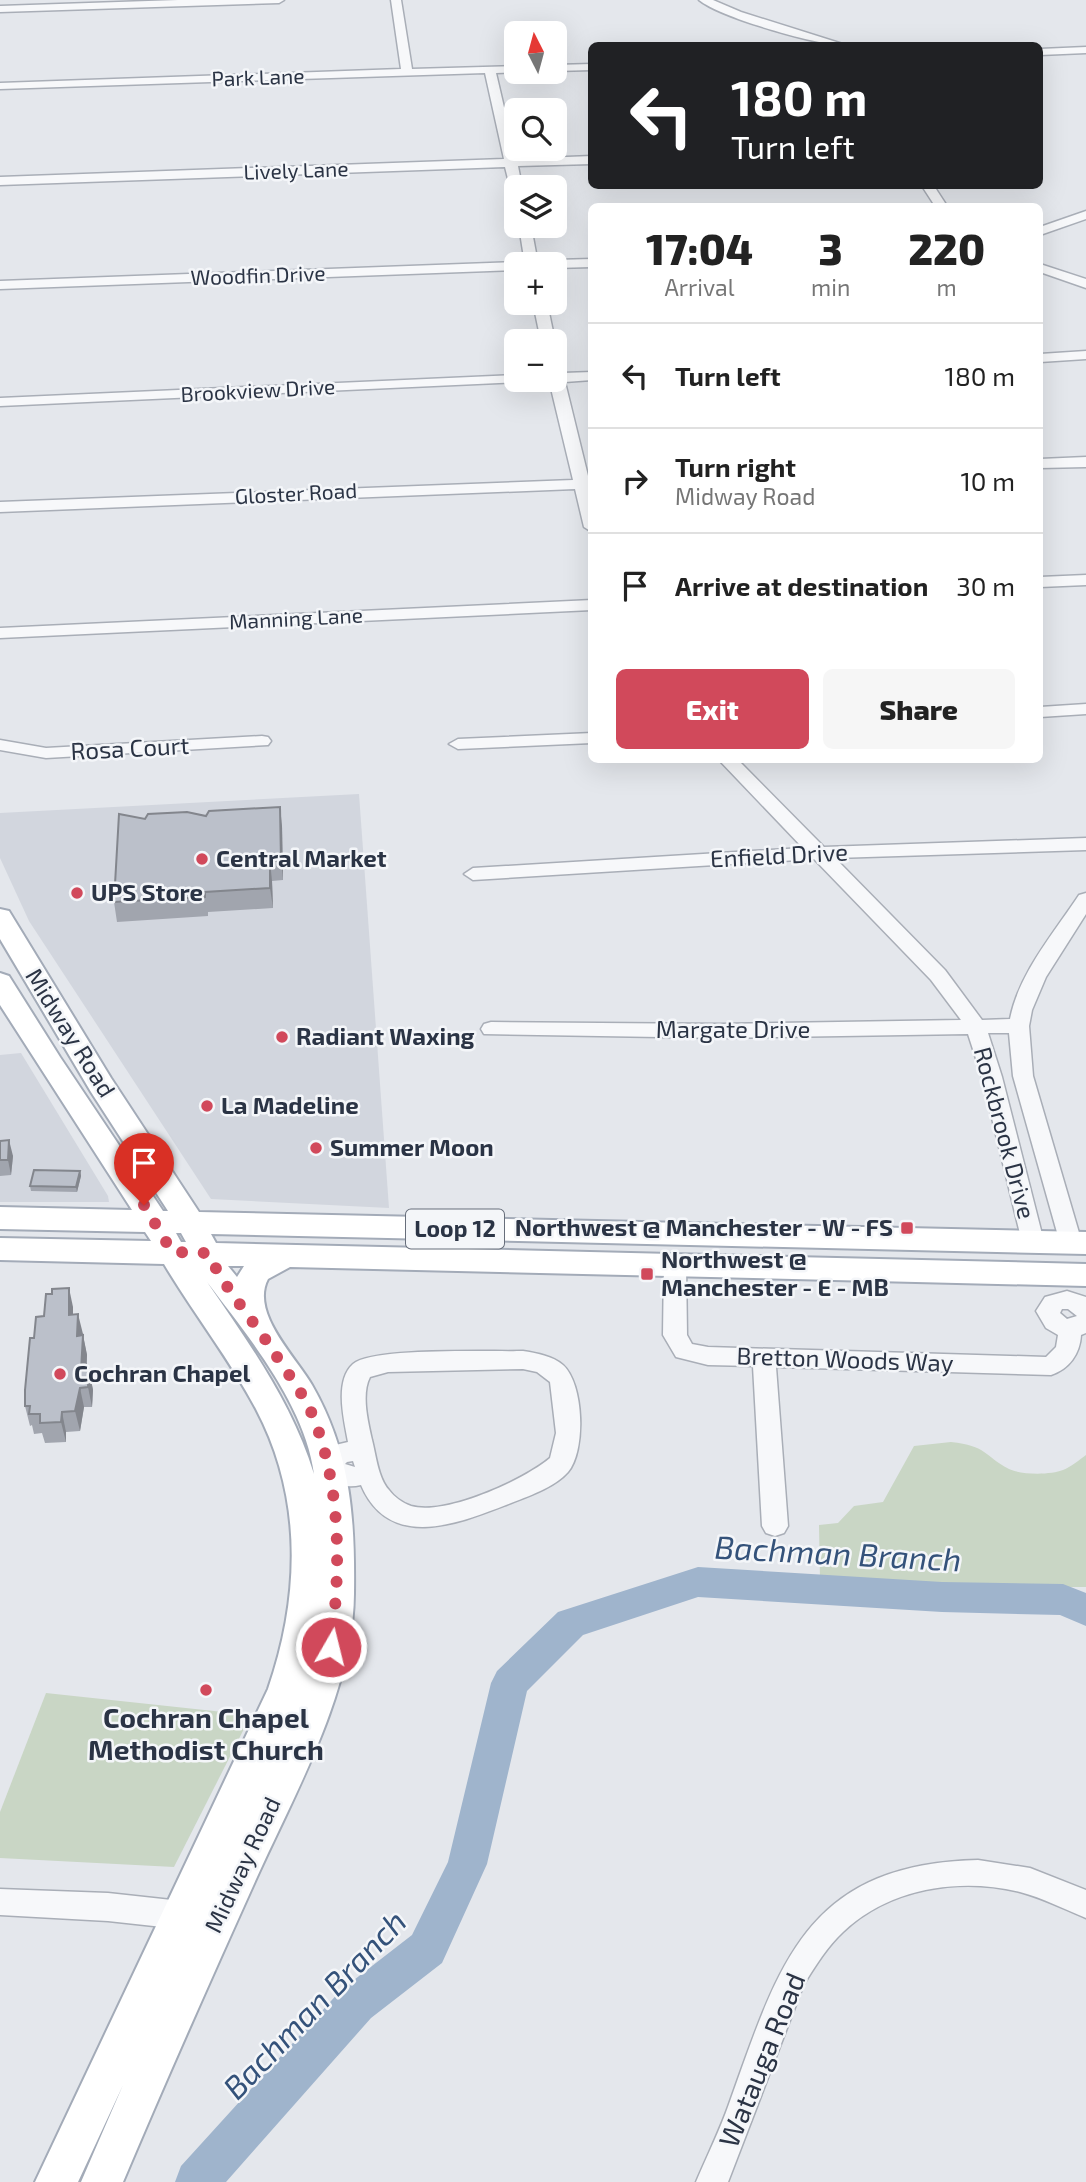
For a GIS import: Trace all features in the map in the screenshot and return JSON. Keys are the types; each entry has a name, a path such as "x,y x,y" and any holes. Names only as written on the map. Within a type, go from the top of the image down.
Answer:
{"main road":[{"name":"Midway Road","path":"4,933 79,1046 277,1419 313,1470"},
{"name":"Midway Road","path":"0,982 46,1058 154,1222 182,1238"},
{"path":"46,1058 79,1046"},
{"path":"0,1218 154,1222"},
{"name":"Loop 12","path":"182,1238 208,1253 675,1264 1069,1283"},
{"name":"Loop 12","path":"0,1249 182,1238 1078,1243"},
{"path":"1033,1242 1069,1283"},
{"path":"1069,1283 1078,1243"},
{"name":"Midway Road","path":"108,2169 286,1689 305,1633 311,1589 310,1538 316,1422 250,1316 216,1272 208,1253"},
{"path":"250,1316 247,1287 252,1276 264,1264 293,1255"},
{"name":"Midway Road","path":"56,2182 163,1958 199,1918"}],"street":[{"path":"0,9 279,0"},
{"path":"396,0 407,73"},
{"path":"704,0 754,20 830,42"},
{"path":"1043,52 1086,50"},
{"path":"567,68 588,67"},
{"name":"Park Lane","path":"0,86 504,69"},
{"path":"490,70 514,175"},
{"name":"Lively Lane","path":"0,181 588,160"},
{"path":"1043,230 1086,215"},
{"path":"567,264 588,263"},
{"name":"Woodfin Drive","path":"0,285 504,266"},
{"path":"1043,269 1086,284"},
{"path":"1043,358 1086,355"},
{"path":"567,375 588,376"},
{"name":"Brookview Drive","path":"0,402 504,380"},
{"path":"560,392 586,484"},
{"path":"1043,464 1086,462"},
{"name":"Gloster Road","path":"0,507 586,484"},
{"path":"1043,582 1086,580"},
{"name":"Manning Lane","path":"0,633 588,605"},
{"path":"1043,712 1086,709"},
{"path":"458,744 588,738"},
{"name":"Rosa Court","path":"0,745 46,753 262,741"},
{"path":"731,763 938,975 975,1026"},
{"name":"Enfield Drive","path":"473,874 819,853 1086,844"},
{"name":"Rockbrook Drive","path":"1078,1243 1023,1076 1019,1026 1020,1014 1028,992 1086,899"},
{"name":"Rockbrook Drive","path":"1019,1026 975,1026 992,1077 1033,1242"},
{"name":"Margate Drive","path":"491,1030 721,1031 975,1026"},
{"name":"Bretton Woods Way","path":"675,1264 675,1335 684,1351 764,1359 1051,1366 1064,1355 1077,1326 1057,1325 1048,1311 1069,1283"},
{"path":"1069,1283 1075,1302 1086,1311"},
{"path":"764,1359 775,1526"},
{"path":"523,1360 545,1363 555,1368 561,1377 568,1433 565,1455 558,1467 543,1477 438,1517 411,1517 385,1503 376,1493 363,1449 353,1395 354,1381 360,1371 372,1365 523,1360"},
{"path":"313,1470 340,1453 363,1449"},
{"path":"313,1470 347,1478 369,1474"},
{"name":"Watauga Road","path":"712,2182 794,1973 836,1920 860,1900 886,1887 912,1879 983,1874 1014,1878 1055,1890 1086,1904"},
{"path":"0,1902 108,1907 199,1918"}],"shaded area":[{"path":"359,794 389,1208 211,1199 29,921 0,858 0,813"},
{"path":"21,1053 108,1196 109,1202 0,1202 0,1055"}],"green space":[{"path":"951,1442 972,1446 1009,1469 1028,1473 1063,1470 1086,1455 1086,1587 914,1587 820,1580 819,1525 838,1523 854,1506 883,1502 914,1446"},
{"path":"46,1693 251,1715 174,1867 0,1858 0,1812"}],"building":[{"name":"Central Market","path":"280,807 281,861 270,861 270,888 205,892 205,897 114,902 119,814 145,819 148,814 187,812 206,816 209,811"},
{"path":"9,1140 8,1160 0,1160 0,1141"},
{"path":"34,1170 80,1171 76,1187 30,1186"},
{"name":"Cochran Chapel","path":"69,1288 69,1315 78,1314 77,1336 83,1335 81,1371 89,1370 88,1387 80,1388 75,1411 62,1412 61,1422 40,1423 40,1414 29,1414 30,1406 25,1406 30,1338 34,1338 36,1317 44,1316 46,1294 52,1294 52,1289"}],"waterway":[{"name":"Bachman Branch","path":"197,2182 356,2004 427,1949 467,1864 510,1683 571,1623 698,1582 942,1597 1063,1600 1086,1610"}],"place":[{"name":"Central Market","path":"202,859"},
{"name":"UPS Store","path":"77,893"},
{"name":"Radiant Waxing","path":"282,1037"},
{"name":"La Madeline","path":"207,1106"},
{"name":"Summer Moon","path":"316,1148"},
{"name":"Northwest @ Manchester - W - FS","path":"907,1228"},
{"name":"Northwest @ Manchester - E - MB","path":"647,1274"},
{"name":"Cochran Chapel","path":"60,1374"},
{"name":"Cochran Chapel Methodist Church","path":"206,1690"}],"route":[{"path":"144,1205 172,1252 208,1253 216,1272 250,1316 316,1422 329,1467 335,1519 337,1597 331,1647"}]}
